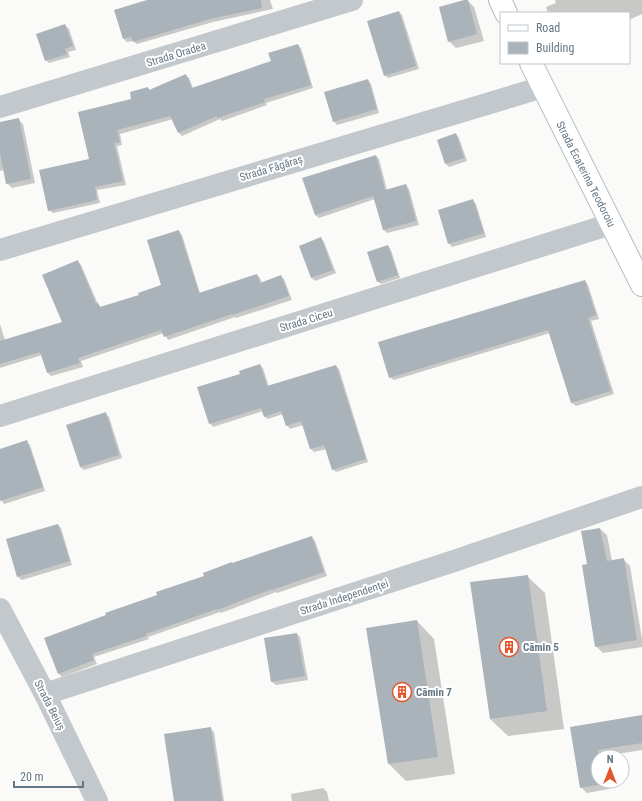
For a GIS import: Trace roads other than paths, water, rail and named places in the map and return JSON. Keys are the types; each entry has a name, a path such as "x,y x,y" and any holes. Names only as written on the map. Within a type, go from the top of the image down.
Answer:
{"main road":[{"path":"500,0 506,12"},
{"name":"Strada Ecaterina Teodoroiu","path":"532,64 642,285"}],"street":[{"name":"Strada Oradea","path":"0,107 352,0"},
{"name":"Strada Făgăraș","path":"0,250 543,87"},
{"name":"Strada Ciceu","path":"0,416 611,224"},
{"name":"Strada Independenței","path":"45,694 454,561 642,497"},
{"name":"Strada Beiuș","path":"0,609 45,694 97,801"}],"place":[{"name":"Cămin 5","path":"509,647"},
{"name":"Cămin 7","path":"402,692"}]}
